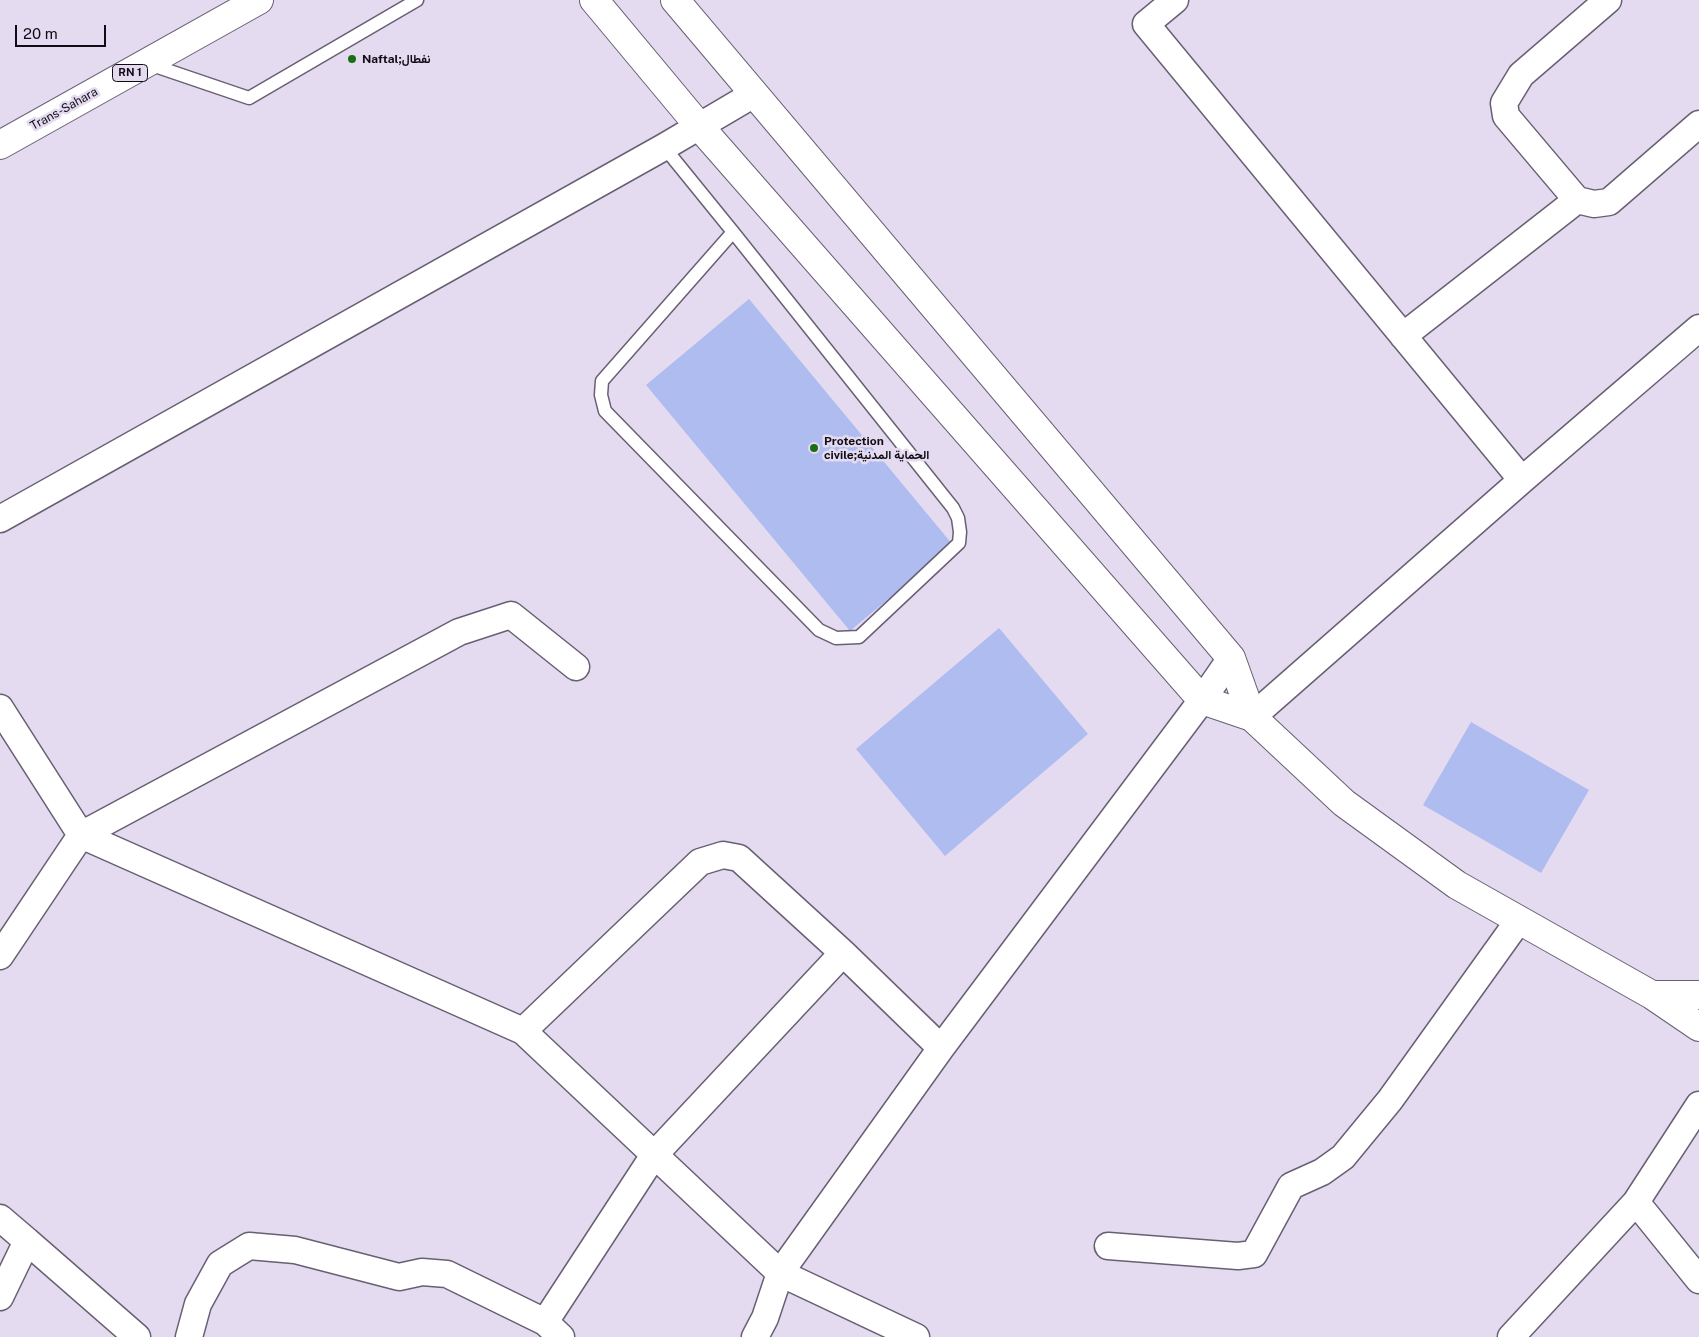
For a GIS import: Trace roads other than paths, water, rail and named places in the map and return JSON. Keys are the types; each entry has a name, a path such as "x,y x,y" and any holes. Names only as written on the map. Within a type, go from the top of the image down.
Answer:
{"street":[{"name":"Trans-Sahara","path":"0,145 259,0"},
{"path":"594,0 699,126 1202,700 1252,717 1344,803 1457,885 1652,995 1699,1027"},
{"path":"675,0 1231,658 1252,717"},
{"path":"1175,0 1146,24 1522,480"},
{"path":"1608,0 1521,76 1504,103 1506,116 1577,200 1594,204 1609,202 1699,124"},
{"path":"0,519 664,147 754,94"},
{"path":"1403,336 1577,200"},
{"path":"1252,717 1522,480 1699,328"},
{"path":"0,956 81,835 459,632 511,615 576,668"},
{"path":"755,1337 765,1318 780,1274 942,1048 1202,700 1231,658"},
{"path":"0,708 81,835 523,1032 780,1274 916,1337"},
{"path":"523,1032 700,862 723,855 740,858 942,1048"},
{"path":"1108,1246 1238,1256 1254,1254 1291,1186 1322,1172 1343,1157 1390,1100 1518,920"},
{"path":"189,1337 198,1304 220,1264 249,1246 295,1250 399,1277 422,1272 448,1274 553,1329 654,1155 843,953"},
{"path":"1652,995 1699,995"},
{"path":"1511,1337 1636,1202 1699,1105"},
{"path":"1636,1202 1699,1280"},
{"path":"0,1218 137,1337"},
{"path":"0,1296 27,1241"}],"lane":[{"path":"146,63 249,98 417,0"},
{"path":"664,147 733,232 953,508 958,518 959,543 859,637 836,638 819,630 605,411 601,395 602,381 733,232"}],"place":[{"name":"Naftal;نفطال","path":"352,59"},
{"name":"Protection civile;الحماية المدنية","path":"814,448"}]}
